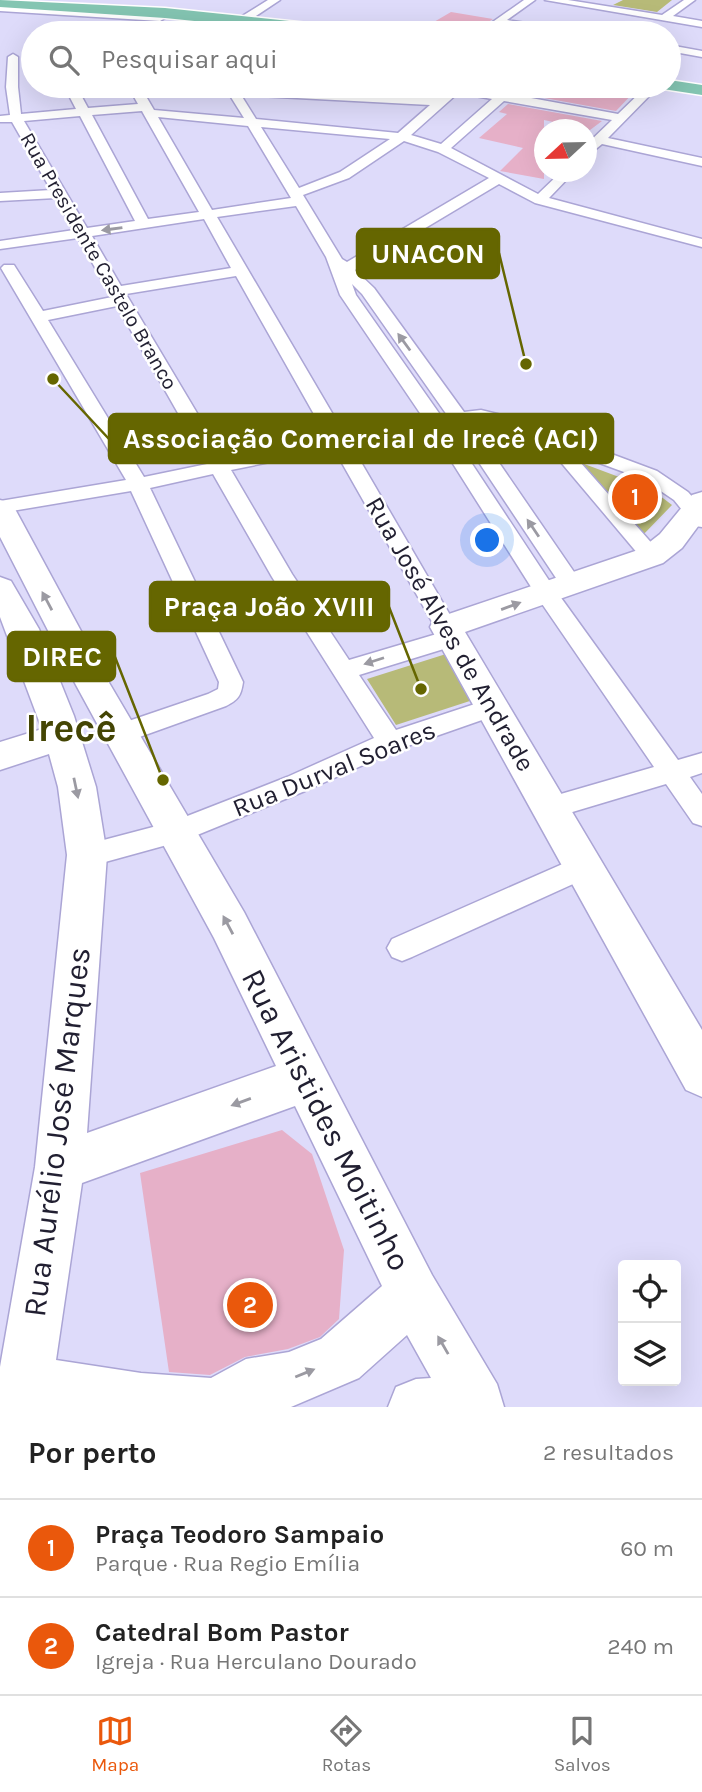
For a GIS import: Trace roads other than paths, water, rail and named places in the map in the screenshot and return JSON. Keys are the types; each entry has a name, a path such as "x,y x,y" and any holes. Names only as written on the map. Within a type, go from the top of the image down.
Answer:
{"main road":[{"path":"0,2 179,21"},
{"path":"681,87 702,90"}],"street":[{"path":"246,21 275,0"},
{"path":"500,21 530,0"},
{"path":"550,0 702,24"},
{"path":"664,18 690,0"},
{"path":"0,8 72,10"},
{"path":"46,21 72,10"},
{"path":"683,51 702,30"},
{"path":"683,51 702,54"},
{"name":"Rua Presidente Castelo Branco","path":"14,57 8,119 59,194 218,466 343,671 390,742"},
{"path":"76,98 144,224"},
{"name":"Rua José Alves de Andrade","path":"140,98 702,1074"},
{"path":"239,98 340,267 348,295 436,423 559,589"},
{"path":"381,98 440,102"},
{"path":"0,245 208,215 298,197 354,171 404,137 445,98"},
{"path":"443,149 500,98"},
{"path":"507,98 620,118"},
{"path":"597,143 641,98"},
{"path":"8,119 147,110 404,137 443,149 540,200 702,243"},
{"path":"600,140 702,162"},
{"path":"340,267 497,179"},
{"path":"540,200 558,182"},
{"path":"0,197 59,194"},
{"path":"340,267 368,291 458,418 671,772 702,815"},
{"path":"9,268 138,484 226,668 231,689 229,694 120,734"},
{"path":"38,317 120,296 239,271"},
{"path":"0,508 138,484 458,418 495,418 650,475 669,486 700,511 671,541 652,555 343,671"},
{"path":"551,440 652,555"},
{"name":"Rua Aristides Moitinho","path":"0,508 120,734 229,925 413,1294 478,1406"},
{"name":"Rua Aurélio José Marques","path":"0,588 11,630 59,726 77,787 87,855 60,1167 24,1395"},
{"name":"Rua Durval Soares","path":"87,855 175,832 296,784 390,742 493,707"},
{"path":"0,733 59,726"},
{"path":"0,756 59,726"},
{"path":"549,808 702,764"},
{"path":"402,948 583,867"},
{"path":"60,1167 305,1079"},
{"path":"24,1395 234,1402 340,1359 413,1294"},
{"path":"416,1407 478,1406"}],"place":[{"name":"UNACON","path":"526,364"},
{"name":"Associação Comercial de Irecê (ACI)","path":"53,379"},
{"name":"Praça Teodoro Sampaio","path":"635,497"},
{"name":"Praça João XVIII","path":"421,689"},
{"name":"DIREC","path":"163,780"},
{"name":"Catedral Bom Pastor","path":"250,1305"}],"district":[{"name":"Irecê","path":"71,727"}]}
